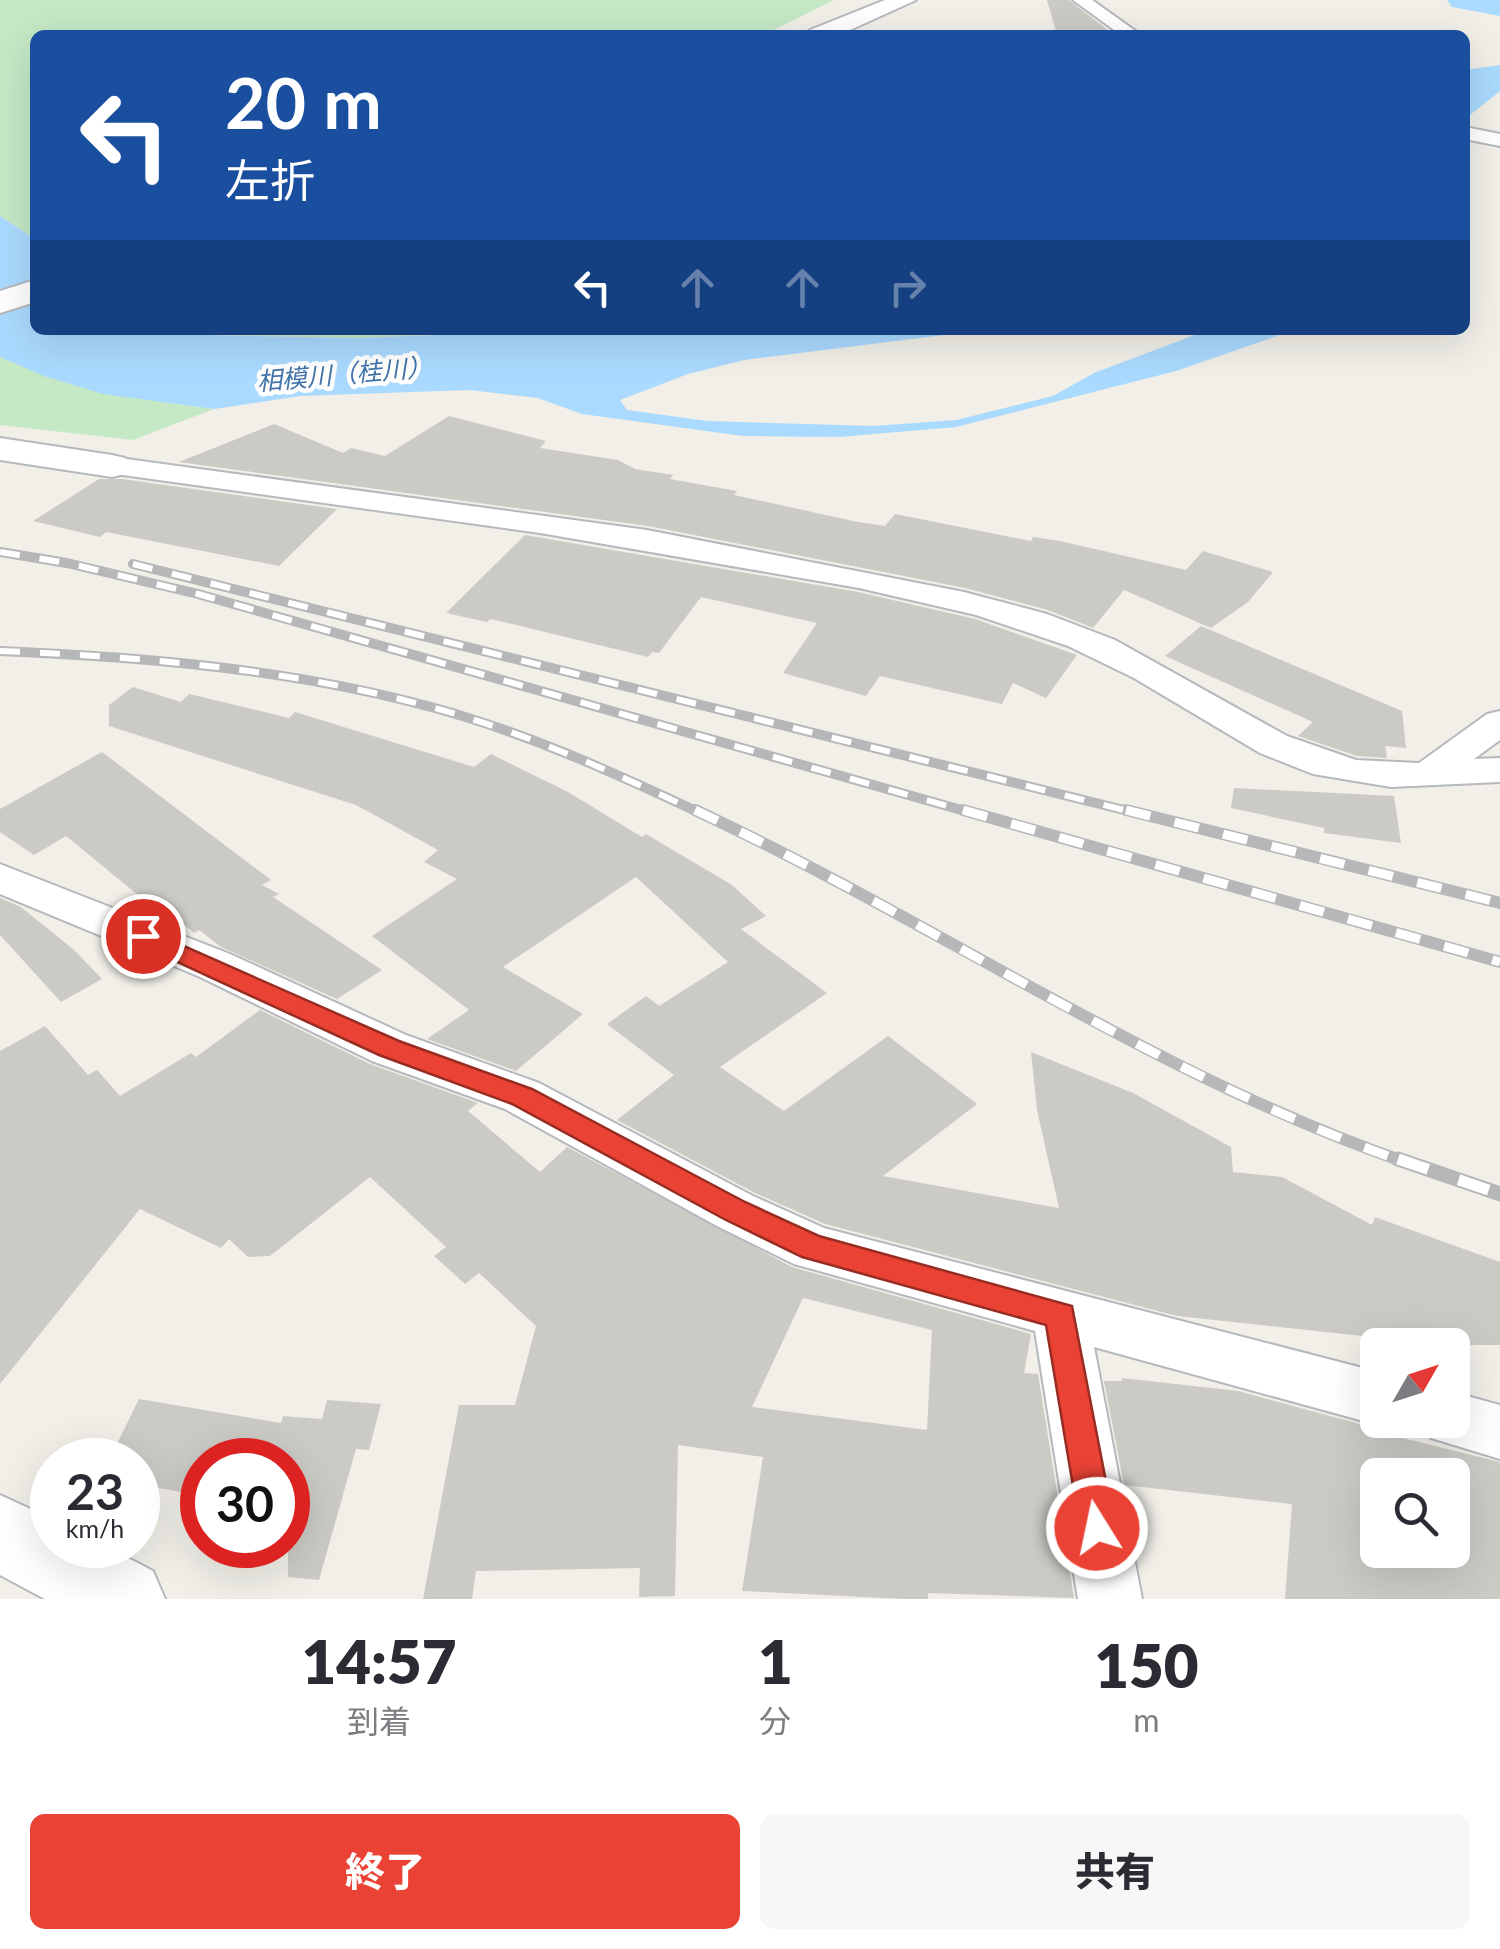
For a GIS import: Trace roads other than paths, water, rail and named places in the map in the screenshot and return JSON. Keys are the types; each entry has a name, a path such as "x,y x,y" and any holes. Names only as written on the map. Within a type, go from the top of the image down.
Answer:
{"main road":[{"path":"835,30 905,0"},
{"path":"0,302 30,292"}],"street":[{"path":"1081,0 1125,30"},
{"path":"1470,134 1500,140"},
{"path":"0,450 686,546 964,602 1092,641 1151,672 1232,723 1299,757 1357,772 1500,770"},
{"path":"1430,773 1500,722"},
{"path":"0,878 214,966 389,1048 522,1096 734,1211 813,1248 1360,1395"},
{"path":"1060,1316 1110,1599"},
{"path":"1470,1424 1500,1432"},
{"path":"0,1533 124,1599"}],"water":[{"path":"1500,65 1500,91 1470,115 1470,69"},
{"name":"相模川（桂川）","path":"0,216 30,236 30,335 944,335 744,360 688,374 620,400 627,410 707,421 873,426 956,420 1053,396 1094,373 1195,335 1280,335 1176,371 956,427 839,437 743,436 582,414 538,398 469,390 300,396 214,409 103,394 44,376 0,357"}],"waterway":[{"path":"1464,0 1500,6"}],"railway":[{"path":"0,552 67,563 198,594 972,813"},
{"path":"133,564 1136,813"},
{"path":"0,651 217,667 378,694 466,717 534,741 700,813"},
{"path":"695,810 872,900 1133,1042 1312,1126 1405,1162"},
{"path":"963,810 1500,962"},
{"path":"1126,810 1500,903"},
{"path":"1398,1159 1500,1194"}]}
